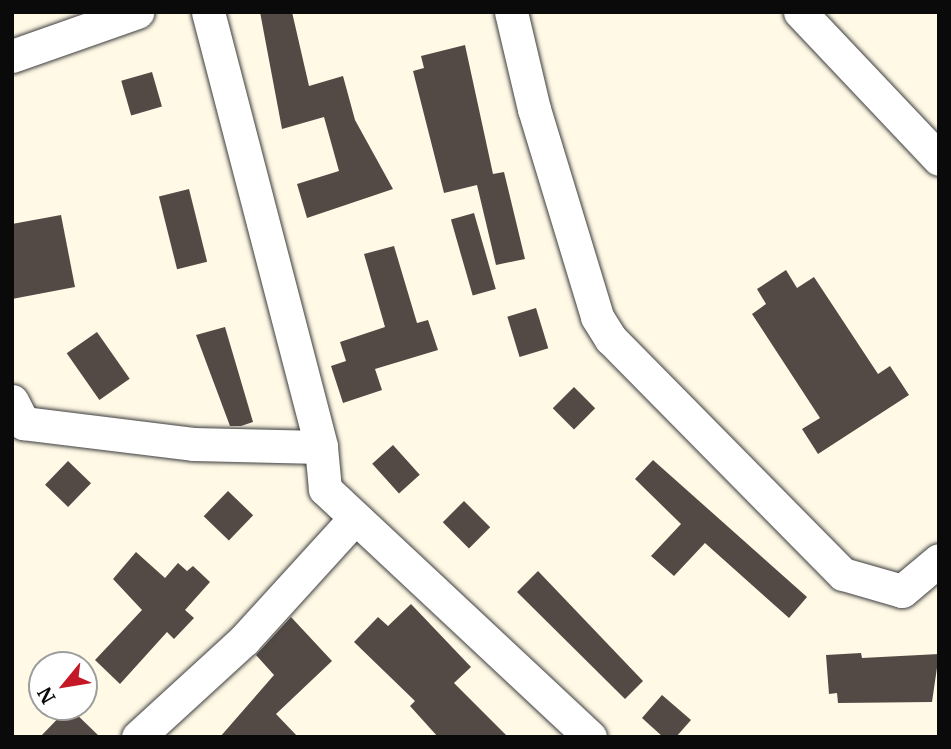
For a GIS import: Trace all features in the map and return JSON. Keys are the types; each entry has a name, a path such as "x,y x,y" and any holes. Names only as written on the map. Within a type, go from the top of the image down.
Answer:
{"street":[{"path":"12,56 137,12"},
{"path":"208,12 321,447 324,489 590,737"},
{"path":"511,12 545,148 597,317 611,339 843,574 902,590 939,560"},
{"path":"800,12 939,159"},
{"path":"16,420 193,444 321,447"},
{"path":"138,737 244,640 355,518"}],"building":[{"path":"260,12 292,12 309,86 343,76 355,120 393,189 307,218 297,184 339,171 324,117 282,129"},
{"path":"465,45 493,174 504,172 525,259 496,265 477,185 444,193 413,71 424,68 421,56"},
{"path":"152,72 162,107 131,115 121,81"},
{"path":"189,189 207,262 177,269 159,196"},
{"path":"474,213 496,289 473,296 451,220"},
{"path":"61,215 75,287 12,299 12,224"},
{"path":"394,246 417,323 428,320 438,350 375,369 382,390 343,403 331,366 346,361 340,342 385,327 364,254"},
{"path":"786,270 797,288 814,277 878,374 890,366 909,395 818,454 802,429 820,418 752,314 766,304 757,289"},
{"path":"536,308 548,348 520,357 507,317"},
{"path":"225,327 253,422 241,426 230,426 196,335"},
{"path":"97,332 130,379 99,400 67,353"},
{"path":"574,387 595,408 574,429 553,408"},
{"path":"393,445 420,475 399,493 372,464"},
{"path":"653,460 807,597 789,618 705,543 674,576 651,556 681,524 635,479"},
{"path":"68,461 91,483 68,507 45,485"},
{"path":"228,491 253,515 229,540 204,516"},
{"path":"464,501 490,527 469,548 443,522"},
{"path":"136,552 165,578 178,563 187,571 193,566 210,582 185,610 194,618 174,639 167,632 120,684 98,663 98,657 142,610 113,579"},
{"path":"538,571 643,681 625,699 517,592"},
{"path":"411,604 471,667 454,683 508,737 438,737 410,706 415,701 354,642 378,617 388,626"},
{"path":"291,617 332,661 276,714 298,737 220,737 274,675 256,655"},
{"path":"861,653 862,658 939,654 932,702 838,703 837,693 829,694 826,655"},
{"path":"662,695 691,720 676,737 663,737 642,718"},
{"path":"55,721 83,721 100,737 40,737"}]}
